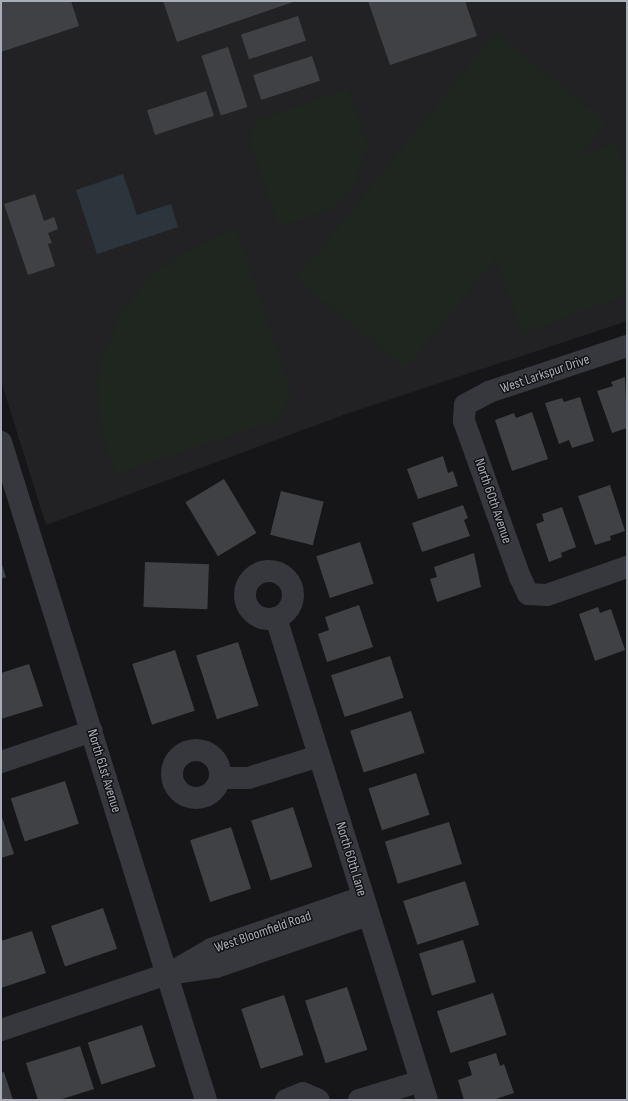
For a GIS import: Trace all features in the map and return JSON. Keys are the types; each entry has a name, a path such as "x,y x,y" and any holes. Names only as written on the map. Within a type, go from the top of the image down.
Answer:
{"street":[{"name":"West Larkspur Drive","path":"465,405 489,392 627,346"},
{"name":"North 60th Avenue","path":"465,405 464,421 520,577 528,594 547,594 627,567"},
{"name":"North 61st Avenue","path":"1,442 8,488 92,731 206,1100"},
{"name":"North 60th Lane","path":"276,618 365,906 424,1090"},
{"path":"1,762 92,731"},
{"path":"220,778 248,778 319,756"},
{"name":"West Bloomfield Road","path":"1,1030 167,974 211,949 365,906"},
{"path":"359,1100 424,1090"},
{"path":"286,1100 303,1093 319,1100"}],"shaded area":[{"path":"1,1 627,1 627,321 349,413 46,525 1,381"},
{"path":"496,33 606,122 578,157 617,144 627,175 627,295 523,333 496,258 406,368 296,279"},
{"path":"348,89 368,146 354,186 335,207 279,227 249,136 257,121"},
{"path":"123,174 137,215 171,204 178,227 97,254 76,190"},
{"path":"236,228 292,393 277,420 115,474 99,419 98,377 102,359 121,313 153,273 199,245"}],"building":[{"path":"1,1 71,1 79,26 1,52"},
{"path":"163,1 293,1 293,2 177,42"},
{"path":"368,1 465,1 477,36 390,65"},
{"path":"298,16 306,41 249,59 241,35"},
{"path":"228,47 247,107 221,116 201,56"},
{"path":"312,56 320,81 261,100 253,75"},
{"path":"206,91 214,116 155,135 147,110"},
{"path":"35,194 44,221 54,217 58,229 48,233 52,243 48,244 55,266 28,275 4,204"},
{"path":"625,377 627,428 612,433 597,391 613,386 611,382"},
{"path":"580,397 594,441 572,448 569,440 559,444 545,403 562,398 564,402"},
{"path":"532,412 548,459 512,471 495,420 514,413 516,418"},
{"path":"443,456 448,473 453,471 458,486 418,499 407,469"},
{"path":"224,479 256,533 218,556 185,502"},
{"path":"610,485 625,531 610,536 611,540 595,545 578,496"},
{"path":"281,491 324,502 313,545 270,535"},
{"path":"463,505 468,518 464,520 470,536 422,552 412,523"},
{"path":"562,507 576,547 561,553 562,557 549,562 536,524 544,521 542,514"},
{"path":"360,542 374,584 330,598 316,556"},
{"path":"474,553 481,587 437,602 430,579 437,577 434,567"},
{"path":"1,562 6,577 1,579"},
{"path":"145,562 209,564 207,609 143,607"},
{"path":"359,605 373,647 327,662 318,634 329,630 325,617"},
{"path":"598,607 600,613 611,609 625,650 595,661 579,614"},
{"path":"238,642 259,706 217,719 196,656"},
{"path":"175,650 195,711 152,725 132,664"},
{"path":"390,656 404,698 345,717 331,675"},
{"path":"29,664 43,706 1,719 1,673"},
{"path":"411,711 425,753 364,773 350,731"},
{"path":"416,773 430,815 382,830 368,788"},
{"path":"65,781 79,824 25,841 11,799"},
{"path":"293,807 312,867 271,881 251,821"},
{"path":"1,814 14,854 1,858"},
{"path":"449,822 462,864 398,884 385,842"},
{"path":"231,827 251,889 210,902 190,840"},
{"path":"465,881 479,925 417,945 403,901"},
{"path":"103,908 117,949 65,967 51,926"},
{"path":"32,931 46,973 1,988 1,941"},
{"path":"463,940 476,982 432,996 419,953"},
{"path":"347,987 367,1050 326,1063 305,1001"},
{"path":"493,993 507,1035 450,1053 437,1011"},
{"path":"284,995 303,1055 261,1069 241,1009"},
{"path":"142,1025 156,1067 101,1084 88,1043"},
{"path":"80,1046 94,1089 59,1100 38,1100 26,1063"},
{"path":"496,1053 500,1066 504,1064 514,1093 493,1100 464,1100 458,1080 472,1075 468,1062"},
{"path":"4,1072 13,1100 1,1100 1,1073"}]}
